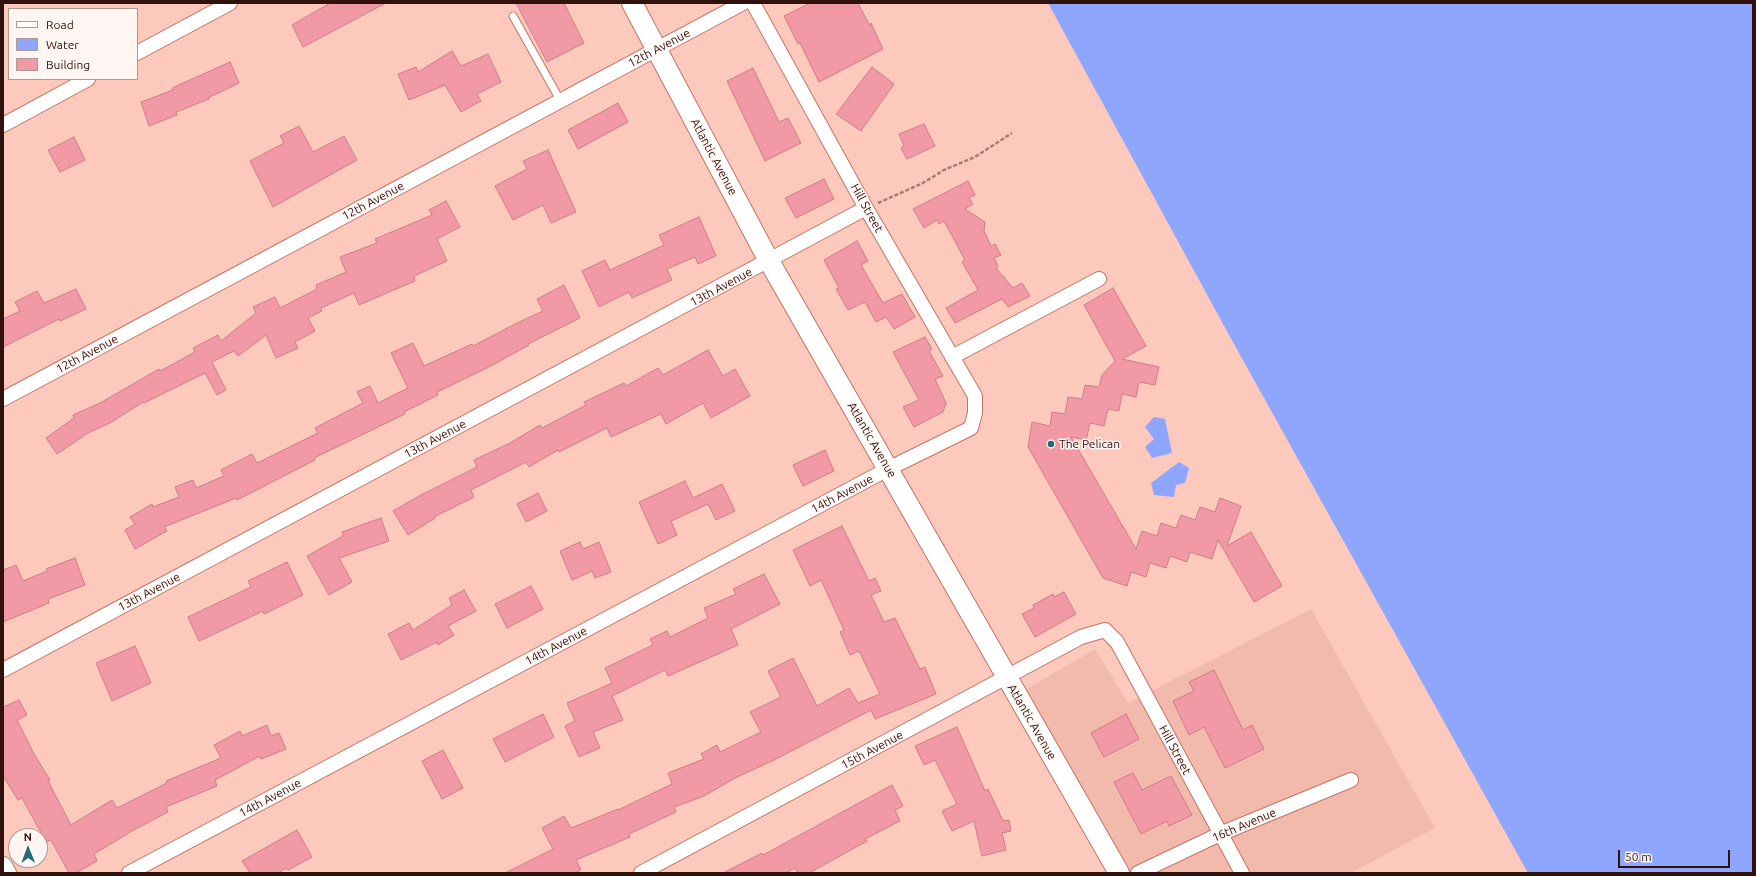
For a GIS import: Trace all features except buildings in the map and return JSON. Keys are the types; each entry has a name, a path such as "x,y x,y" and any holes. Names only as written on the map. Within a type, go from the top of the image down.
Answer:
{"main road":[{"name":"Atlantic Avenue","path":"632,3 769,261 1119,873"}],"street":[{"path":"138,52 230,3"},
{"name":"12th Avenue","path":"3,399 743,3"},
{"name":"Hill Street","path":"752,3 866,208 975,396 975,413"},
{"path":"3,125 86,80"},
{"name":"13th Avenue","path":"3,670 866,208"},
{"path":"952,357 1099,279"},
{"name":"14th Avenue","path":"128,873 888,469 971,428 975,413"},
{"name":"Hill Street","path":"1105,630 1117,642 1242,873"},
{"name":"15th Avenue","path":"641,873 1081,637 1105,630"},
{"name":"16th Avenue","path":"1138,873 1220,834 1350,780"},
{"path":"3,866 7,873"}],"lane":[{"path":"512,16 560,100"}],"path":[{"path":"866,208 923,183 944,170 975,157 1012,133"}],"shaded area":[{"path":"1311,609 1435,828 1351,873 1128,873 1023,691 1095,649 1128,703"}],"water":[{"path":"1048,3 1753,3 1753,873 1528,873 1229,335"},
{"path":"1154,417 1165,419 1172,453 1152,458 1145,447 1154,439 1145,427"},
{"path":"1179,462 1189,468 1185,483 1176,485 1174,497 1154,495 1151,483"}],"place":[{"name":"The Pelican","path":"1051,444"}]}
